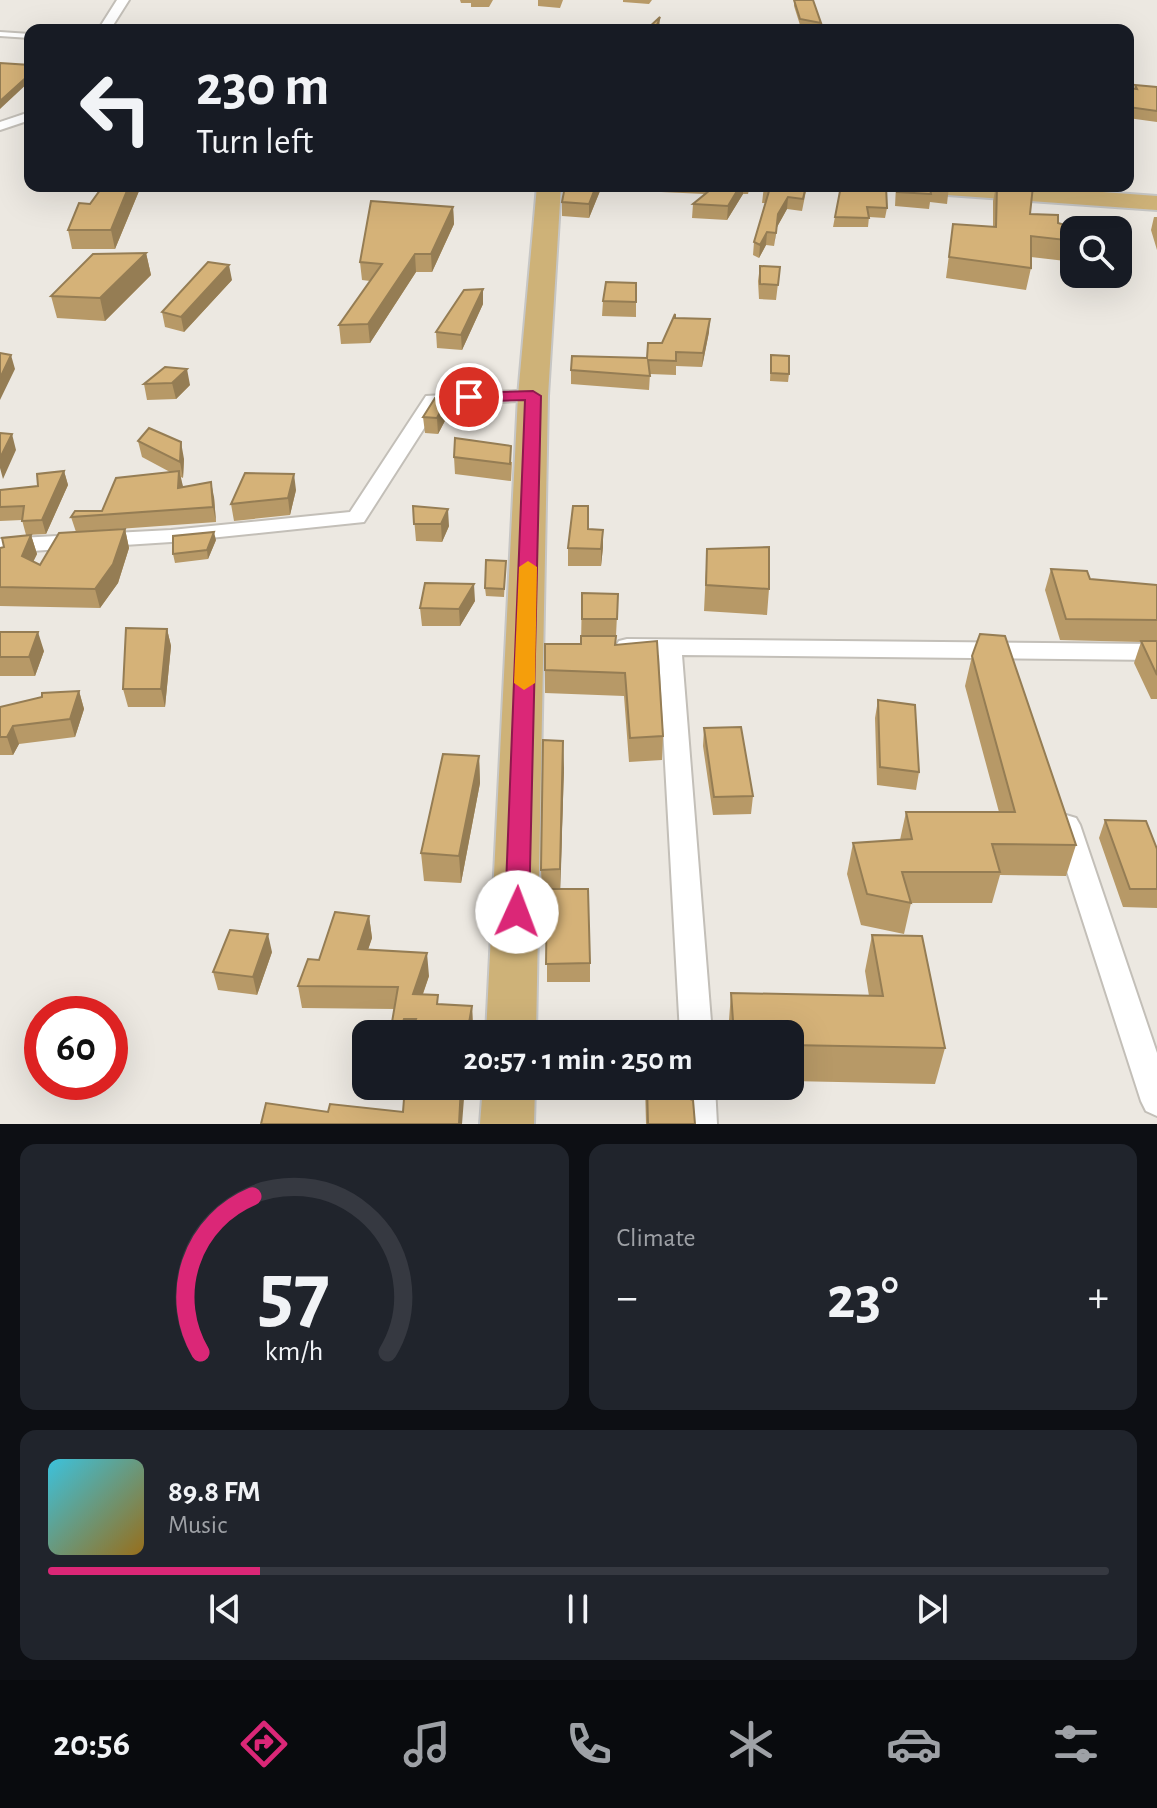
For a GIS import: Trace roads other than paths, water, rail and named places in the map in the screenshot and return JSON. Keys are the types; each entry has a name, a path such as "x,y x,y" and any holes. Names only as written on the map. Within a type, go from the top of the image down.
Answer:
{"main road":[{"path":"512,1020 540,648 533,396 549,192"},
{"path":"1003,192 1157,203"},
{"path":"507,1124 508,1100"}],"street":[{"path":"108,24 123,0"},
{"path":"0,128 24,118"},
{"path":"0,128 24,130"},
{"path":"0,546 171,536 357,518 433,400 533,396"},
{"path":"598,647 1157,652"},
{"path":"670,647 695,1020"},
{"path":"1008,650 1018,680"},
{"path":"1058,801 1157,1101"},
{"path":"700,1100 701,1124"}],"lane":[{"path":"0,34 24,36"}]}
